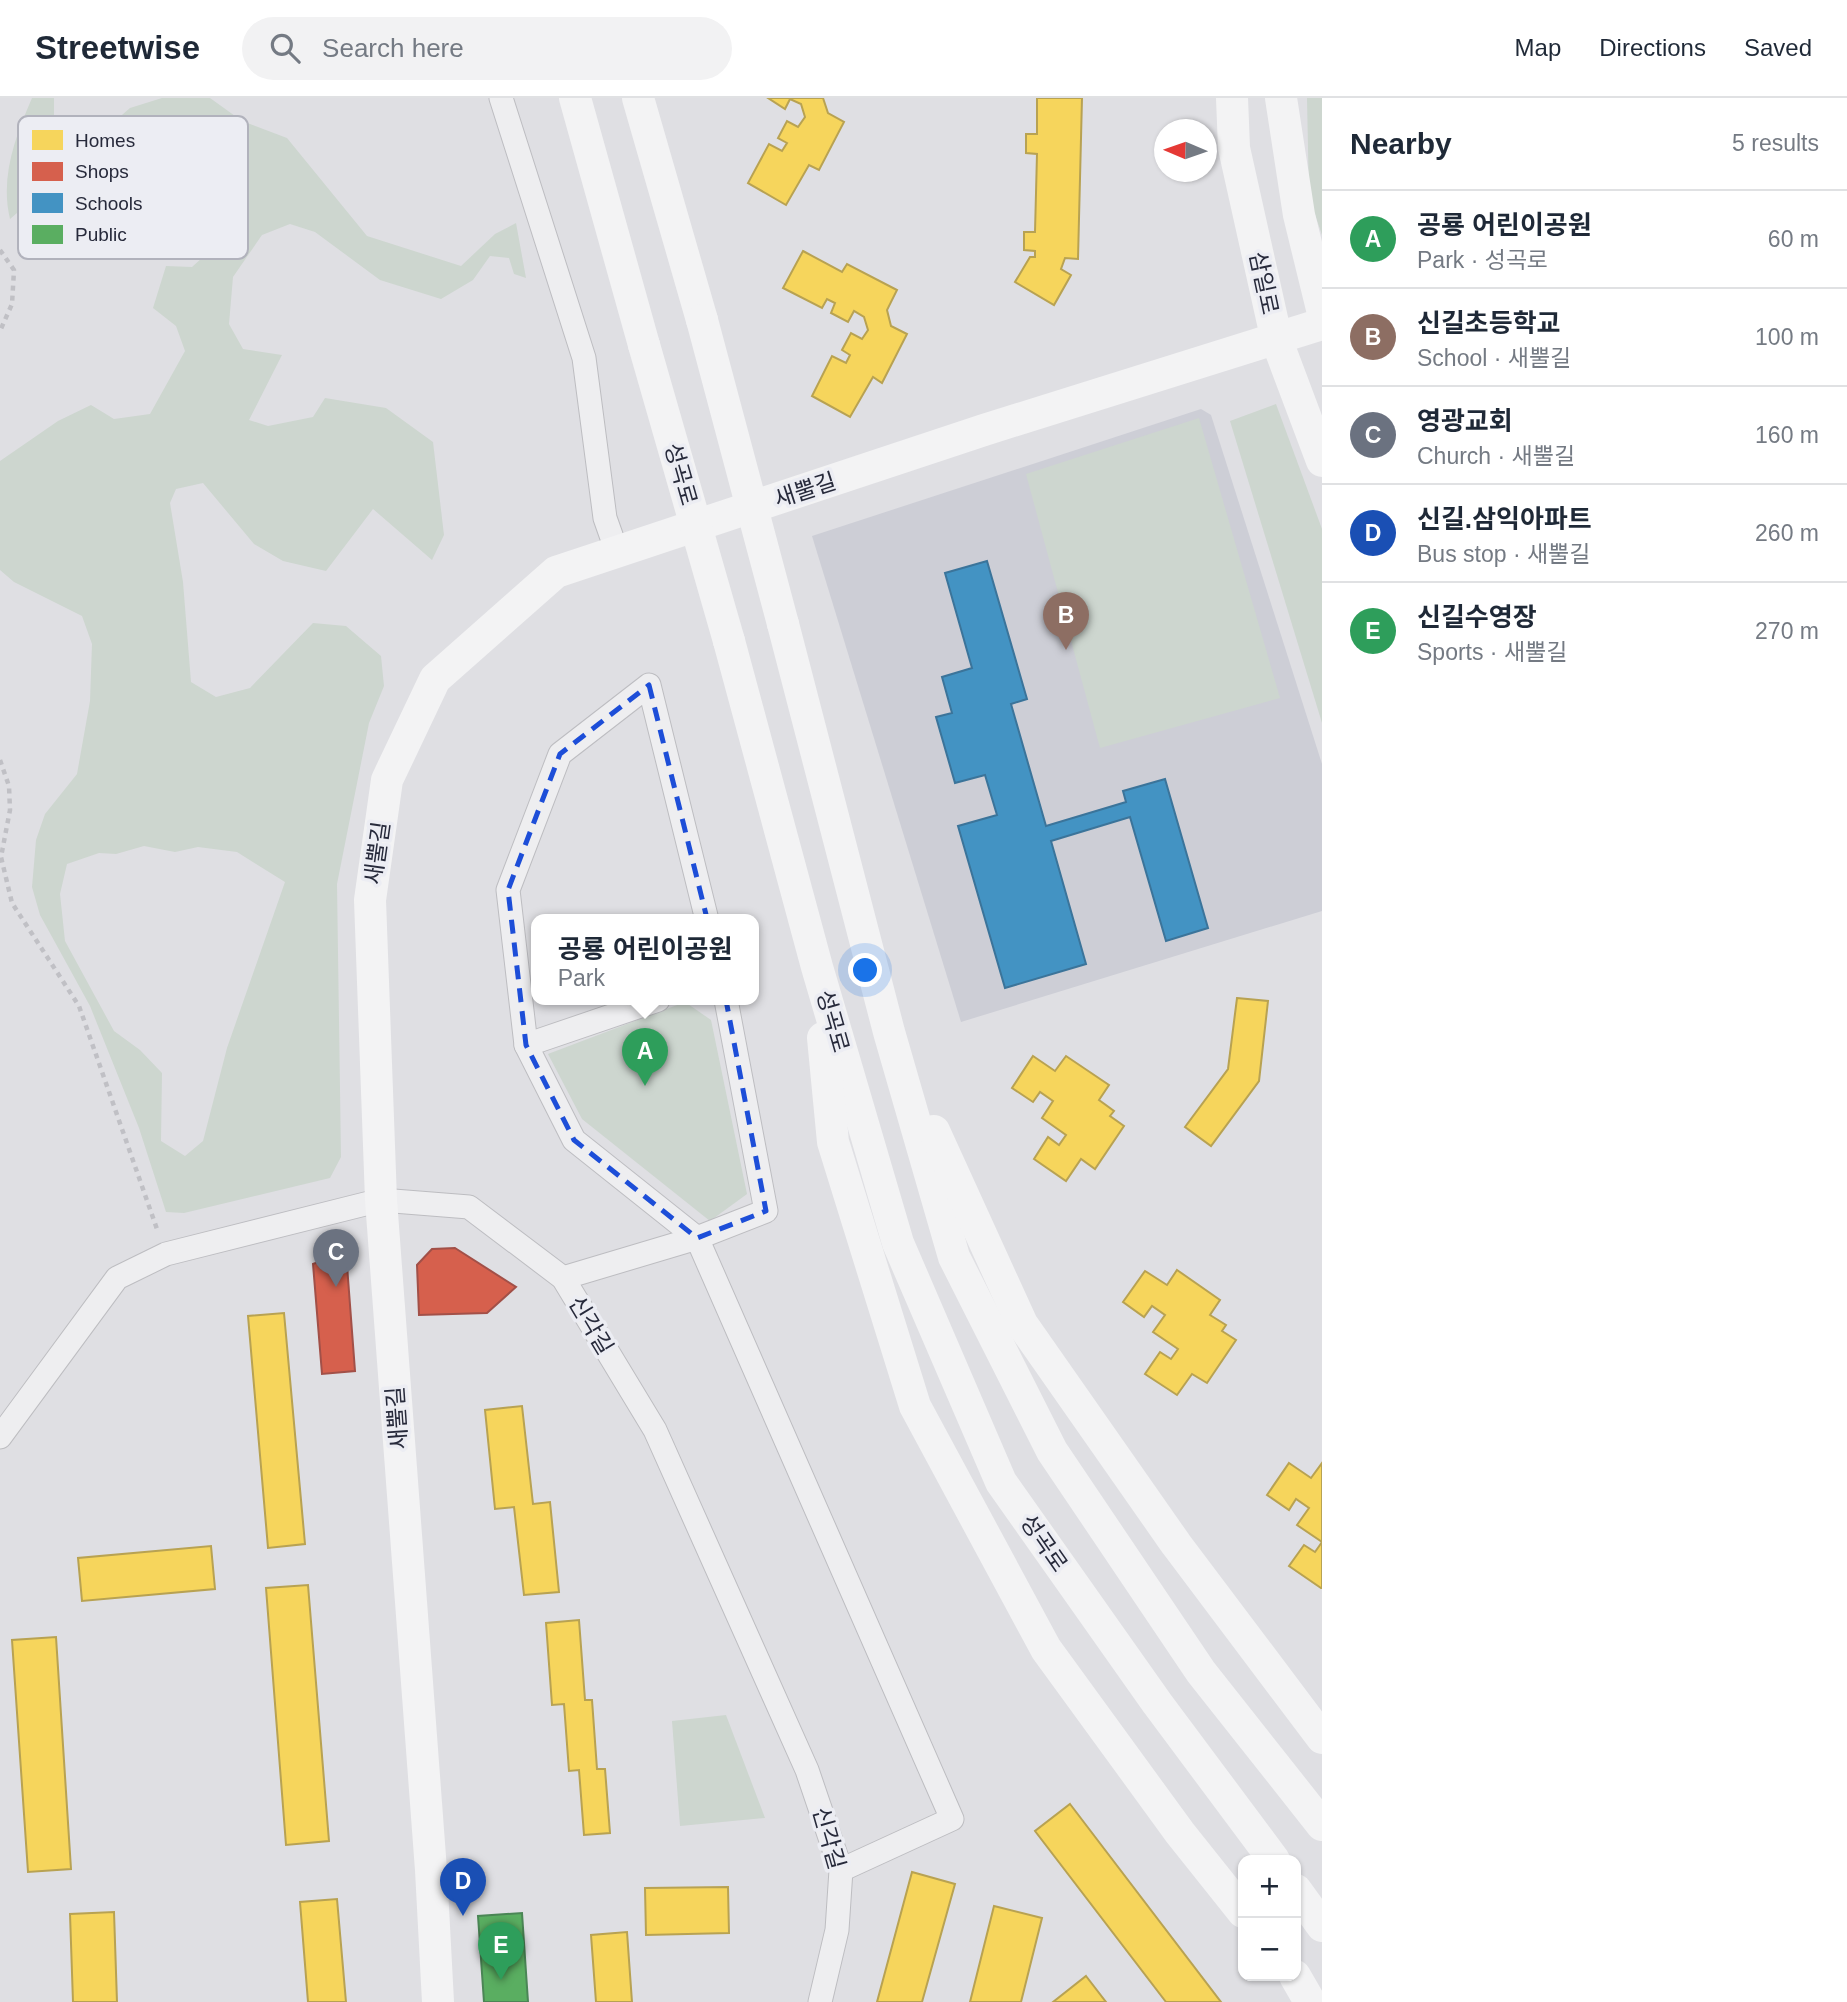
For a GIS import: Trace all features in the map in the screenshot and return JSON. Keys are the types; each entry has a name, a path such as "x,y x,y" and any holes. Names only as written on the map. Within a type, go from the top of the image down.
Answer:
{"main road":[{"name":"성곡로","path":"575,98 729,641 817,967 898,1243 1001,1482 1157,1703 1269,1855"},
{"path":"638,98 702,320 889,1032 954,1257 1052,1451 1201,1672 1322,1825"},
{"name":"삼일로","path":"1232,98 1234,148 1277,341 1322,461"},
{"path":"1281,98 1299,215 1322,309"},
{"name":"새뿔길","path":"438,2002 431,1870 381,1200 370,900 387,780 435,679 556,572 984,430 1277,341 1322,324"},
{"path":"817,967 833,1142 915,1406 1046,1649 1180,1833 1238,1906"},
{"path":"889,1032 1022,1324 1176,1544 1322,1738"},
{"path":"1301,1897 1322,1926"},
{"path":"1298,1981 1310,2002"}],"street":[{"path":"501,98 584,358 606,518 617,552"},
{"path":"706,914 649,685 560,754 508,890 526,1045 574,1140 697,1238 952,1819 841,1870"},
{"path":"526,1045 643,1005"},
{"path":"563,1278 697,1238 766,1211 727,1005"},
{"name":"신각길","path":"0,1437 117,1278 166,1254 381,1200 469,1207 563,1278 655,1430 807,1770 841,1870 837,1930 820,2002"}],"path":[{"path":"0,250 13,270 12,304 0,331"},
{"path":"0,760 9,786 10,810 1,857 12,903 79,1006 166,1254"}],"highlighted area":[{"path":"649,685 722,979 766,1211 697,1238 574,1140 526,1045 508,890 560,754"}],"shaded area":[{"path":"32,98 54,98 54,116 25,116"},
{"path":"162,98 210,98 235,116 121,116 130,108"},
{"path":"1307,98 1322,98 1322,235 1309,197"},
{"path":"248,123 287,138 367,236 461,266 495,234 516,223 526,278 514,274 509,258 490,256 473,280 441,299 380,280 315,232 290,224 262,235 248,255"},
{"path":"18,135 18,212 10,219 7,188"},
{"path":"201,259 245,259 233,277 229,324 243,349 282,355 249,420 268,426 313,417 325,398 386,408 433,442 444,535 432,560 373,509 326,571 283,561 254,544 203,483 176,489 170,503 183,582 191,682 216,697 250,688 313,623 346,626 381,656 384,686 369,723 337,884 341,1157 330,1178 184,1213 166,1212 139,1128 90,1006 40,915 32,887 36,840 45,814 77,774 90,701 92,644 82,616 14,582 0,570 0,461 58,421 91,405 114,419 150,414 185,351 176,326 153,308 166,266 192,267","holes":["144,846 175,852 198,847 237,852 285,882 227,1048 203,1141 185,1156 161,1141 162,1073 140,1050 114,1031 65,941 60,894 67,864 99,853 116,854"]},
{"path":"1276,404 1322,529 1322,723 1230,421"},
{"path":"1201,409 1211,415 1322,764 1322,911 961,1022 812,536"},
{"path":"1199,418 1280,698 1100,748 1026,474"},
{"path":"677,1005 689,1005 711,1020 747,1194 710,1221 582,1119 548,1054"},
{"path":"726,1715 765,1818 680,1826 672,1721"}],"building: Homes":[{"path":"768,98 823,98 828,113 844,122 819,170 809,165 786,205 748,183 769,144 782,151 787,143 778,138 787,121 798,127 805,117 801,104 790,99 785,109"},
{"path":"1037,98 1082,98 1078,259 1065,258 1061,269 1071,275 1054,305 1015,282 1030,257 1035,257 1035,251 1024,250 1024,232 1035,232 1037,154 1026,153 1026,134 1037,134"},
{"path":"803,251 842,272 847,264 897,290 887,310 891,326 907,334 882,383 873,377 850,417 812,396 832,356 846,363 850,355 842,350 851,333 862,339 868,330 864,317 854,311 848,322 831,313 835,303 827,299 822,308 783,288"},
{"path":"1237,998 1268,1001 1259,1081 1211,1146 1185,1127 1228,1069"},
{"path":"1033,1056 1055,1071 1066,1056 1109,1085 1099,1100 1114,1111 1110,1116 1124,1126 1095,1169 1081,1159 1066,1181 1034,1159 1048,1137 1059,1145 1066,1135 1042,1118 1053,1101 1040,1092 1033,1102 1012,1088"},
{"path":"1177,1270 1220,1300 1210,1315 1226,1325 1222,1331 1236,1340 1207,1383 1192,1374 1177,1395 1145,1374 1160,1352 1171,1359 1178,1349 1153,1332 1165,1315 1152,1306 1144,1317 1123,1302 1145,1271 1167,1285"},
{"path":"284,1313 305,1544 268,1548 248,1316"},
{"path":"522,1406 533,1504 550,1502 559,1592 524,1595 514,1507 495,1509 485,1410"},
{"path":"1289,1463 1311,1478 1322,1463 1322,1542 1297,1525 1309,1508 1296,1499 1289,1510 1267,1495"},
{"path":"1322,1542 1321,1588 1289,1566 1304,1545 1315,1552"},
{"path":"211,1546 215,1589 82,1601 78,1558"},
{"path":"308,1585 329,1841 286,1845 266,1588"},
{"path":"579,1620 585,1700 592,1700 597,1769 605,1769 610,1833 584,1835 579,1770 569,1771 564,1704 552,1705 546,1623"},
{"path":"56,1637 71,1869 28,1872 12,1640"},
{"path":"1070,1804 1221,2002 1166,2002 1035,1831"},
{"path":"912,1872 955,1884 922,2002 877,2002"},
{"path":"728,1887 729,1933 646,1935 645,1888"},
{"path":"337,1899 346,2002 308,2002 300,1902"},
{"path":"994,1906 1042,1918 1021,2002 970,2002"},
{"path":"114,1912 117,2002 73,2002 70,1914"},
{"path":"627,1932 632,2002 596,2002 591,1935"},
{"path":"1086,1976 1106,2002 1053,2002"}],"building: Shops":[{"path":"455,1248 516,1287 487,1313 419,1315 417,1265 432,1249"},
{"path":"346,1252 355,1371 322,1374 313,1264"}],"building: Schools":[{"path":"987,561 1027,699 1011,704 1046,826 1126,802 1123,791 1165,779 1208,928 1166,941 1130,817 1051,841 1086,964 1005,988 958,826 997,815 985,775 955,783 936,717 952,713 942,677 972,668 945,573"}],"building: Public":[{"path":"522,1913 528,2002 484,2002 478,1916"}],"place":[{"name":"신길초등학교","path":"1066,650"},
{"name":"공룡 어린이공원","path":"645,1086"},
{"name":"영광교회","path":"336,1287"},
{"name":"신길.삼익아파트","path":"463,1916"},
{"name":"신길수영장","path":"501,1980"}]}
